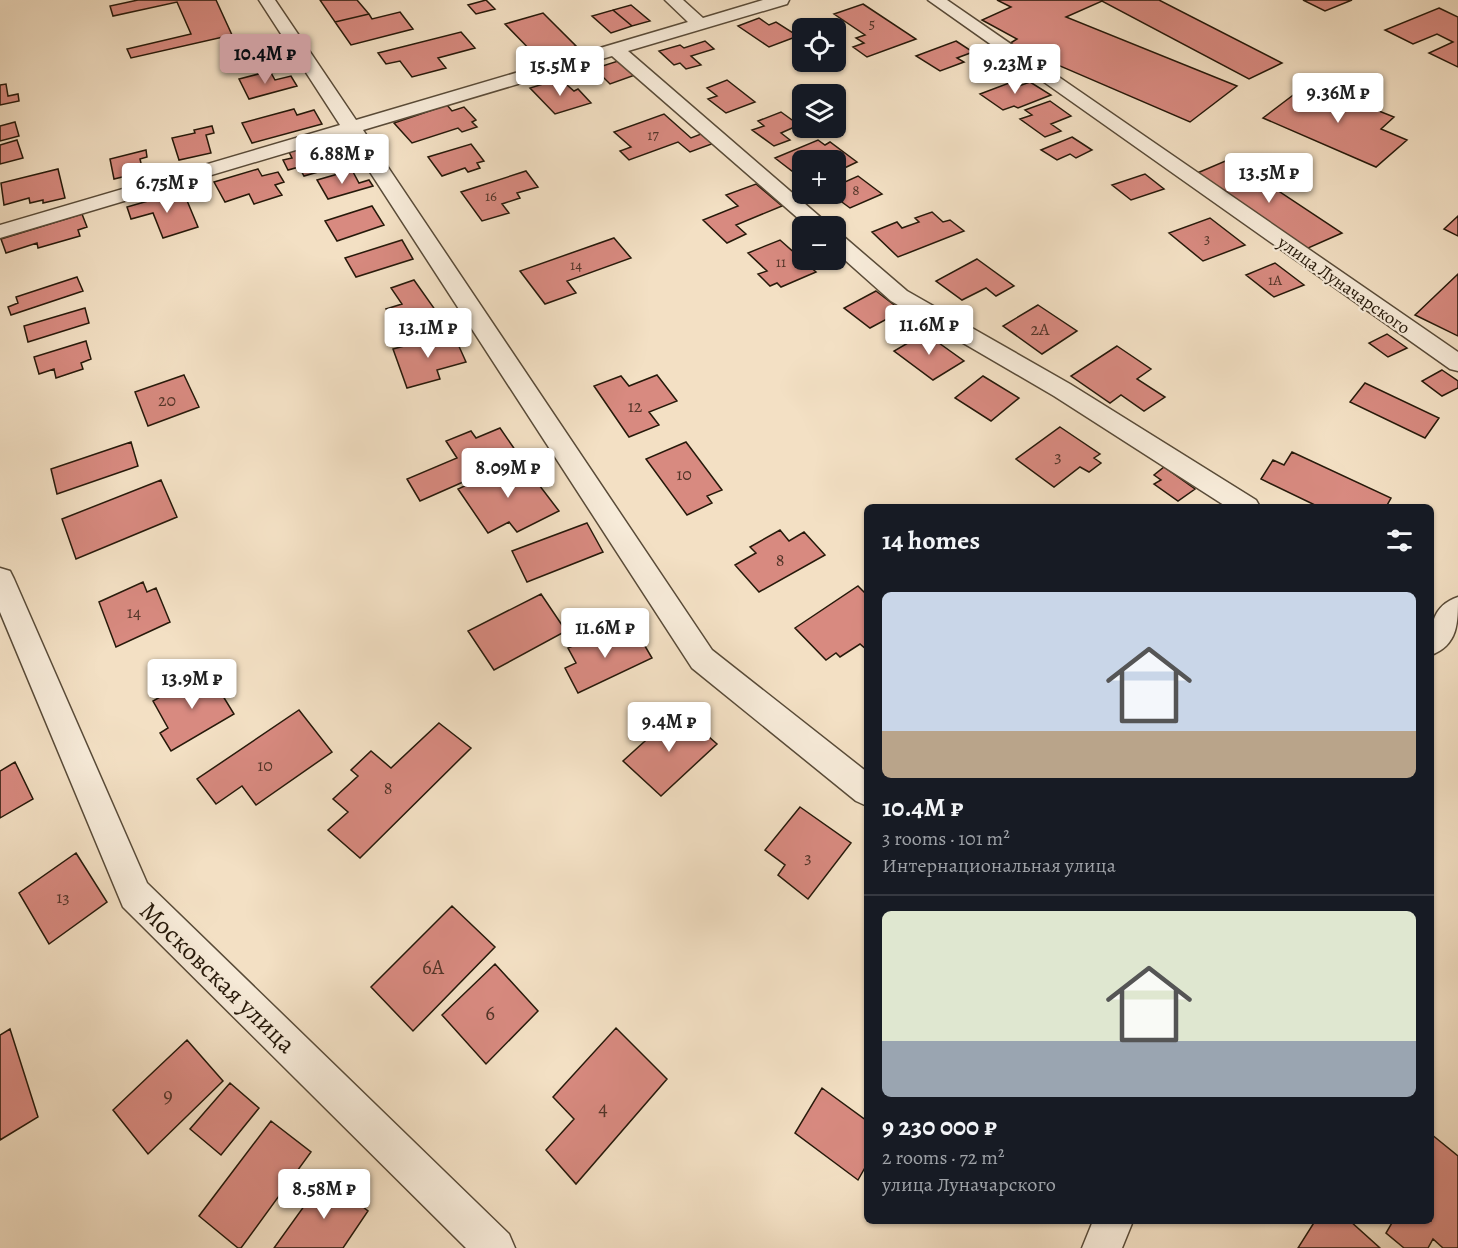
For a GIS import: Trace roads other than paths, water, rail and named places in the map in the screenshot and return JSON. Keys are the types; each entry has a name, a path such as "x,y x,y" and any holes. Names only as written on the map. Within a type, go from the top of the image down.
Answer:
{"street":[{"path":"267,0 702,659 864,789"},
{"path":"673,0 700,24"},
{"path":"0,232 781,0"},
{"name":"улица Луначарского","path":"936,0 1458,363"},
{"path":"615,49 807,216"},
{"path":"846,250 899,296 1062,390 1242,504"},
{"name":"Московская улица","path":"0,579 135,896 495,1248"},
{"path":"1434,635 1458,609"},
{"path":"1102,1248 1112,1224"}]}
